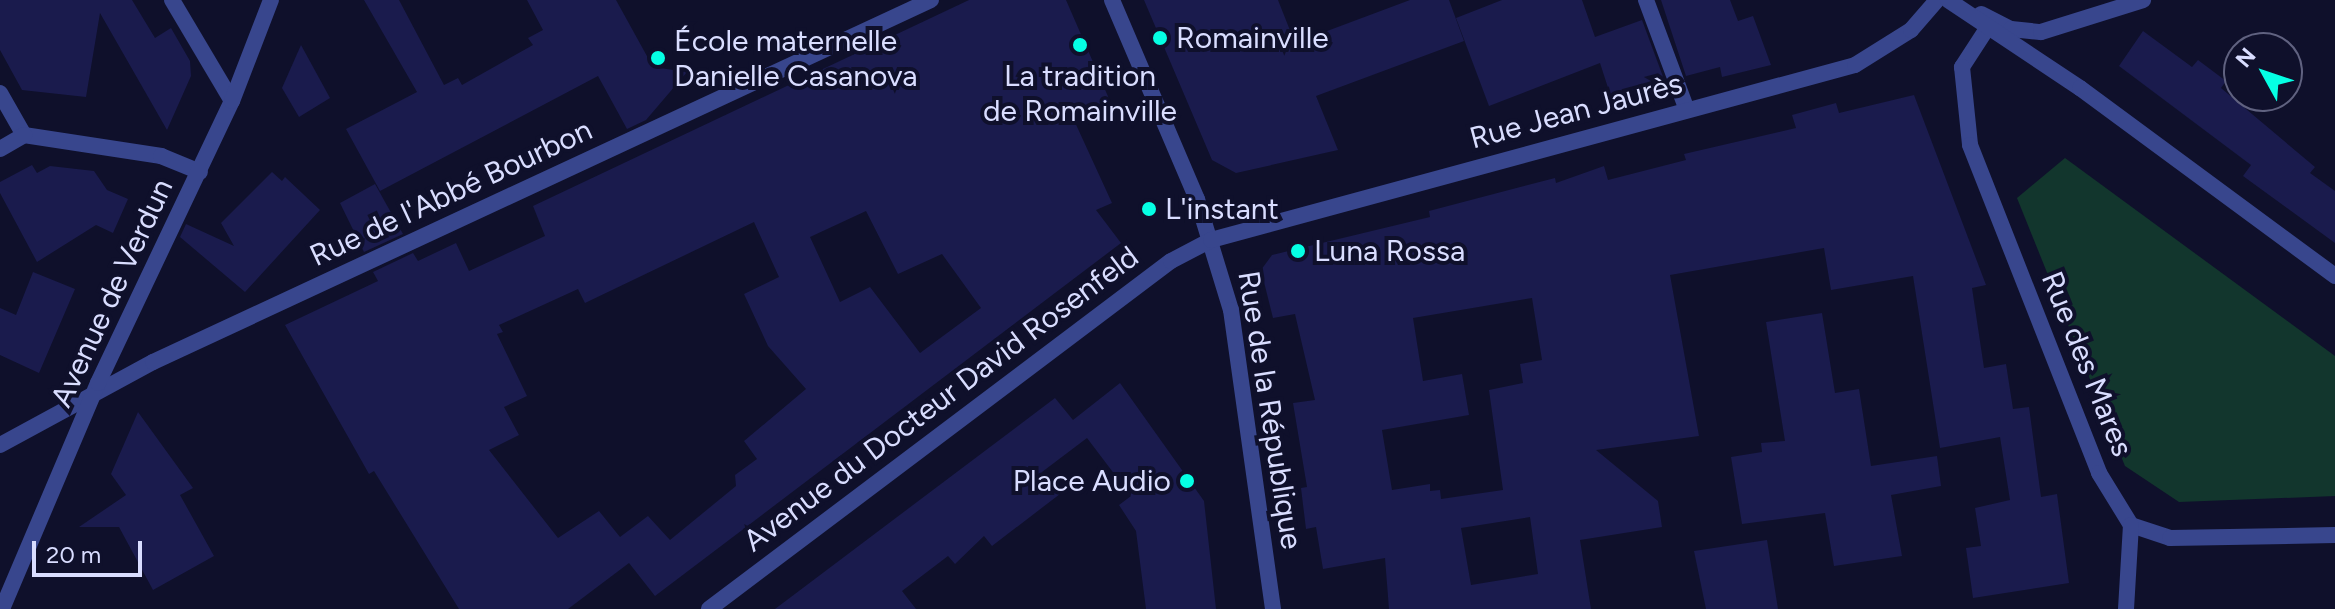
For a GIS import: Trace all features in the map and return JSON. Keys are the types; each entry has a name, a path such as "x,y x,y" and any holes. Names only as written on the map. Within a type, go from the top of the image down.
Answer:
{"street":[{"path":"172,0 232,101"},
{"name":"Avenue de Verdun","path":"2,609 94,393 232,101 271,0"},
{"name":"Rue de l'Abbé Bourbon","path":"0,445 94,393 931,0"},
{"name":"Rue de la République","path":"1112,0 1211,240 1231,310 1273,609"},
{"path":"1646,0 1687,110"},
{"name":"Rue Jean Jaurès","path":"1211,240 1855,65 1919,23 1937,0"},
{"path":"1950,0 2011,29 2041,32 2143,0"},
{"path":"1950,0 2080,88 2335,276"},
{"name":"Rue des Mares","path":"1988,27 1962,67 1970,145 2099,473 2131,525"},
{"path":"0,93 24,135"},
{"path":"0,149 24,135 161,156 200,172"},
{"name":"Avenue du Docteur David Rosenfeld","path":"709,609 1171,261 1211,240"},
{"path":"2126,609 2131,525 2170,538 2335,535"}],"green space":[{"path":"2065,158 2335,356 2335,496 2179,502 2125,466 2017,198"}],"building":[{"path":"0,0 132,0 155,38 171,28 190,61 191,76 167,130 100,13 86,97 22,90 0,50"},
{"path":"364,0 399,0 444,85 458,78 462,85 533,45 528,38 543,30 527,0 616,0 653,67 687,72 646,120 627,129 598,76 380,191 346,129 417,92"},
{"path":"969,0 1066,0 1110,101 1073,118 1112,203 1096,210 1121,243 655,596 629,563 568,609 459,609 374,471 369,474 285,325 378,281 373,272 413,253 418,261 456,243 469,271 545,236 533,206","holes":["866,211 898,274 942,254 981,308 920,353 870,287 840,302 810,237","754,222 779,277 744,294 768,346 806,389 744,441 757,459 735,475 736,486 670,540 648,516 620,537 599,511 558,538 489,450 519,435 504,407 527,396 497,334 503,332 499,325 578,289 585,303"]},
{"path":"1144,0 1278,0 1295,43 1410,0 1449,0 1464,41 1316,96 1338,150 1236,173 1212,160"},
{"path":"1502,0 1582,0 1595,37 1642,20 1665,82 1611,97 1600,63 1489,106 1456,18"},
{"path":"1661,0 1730,0 1738,21 1753,16 1771,65 1722,77 1720,67 1686,76"},
{"path":"2143,31 2192,67 2198,60 2223,79 2223,112 2250,112 2315,167 2310,173 2335,191 2335,243 2243,176 2251,165 2119,66"},
{"path":"301,45 330,98 299,117 282,88"},
{"path":"1914,95 1986,285 1972,288 1984,368 2006,364 2013,409 2029,407 2041,497 2057,494 2069,583 1973,598 1966,548 1981,546 1975,508 2010,500 2000,437 1940,448 1913,276 1831,290 1824,248 1670,275 1699,436 1596,450 1658,501 1662,527 1580,540 1591,609 1389,609 1385,558 1323,569 1316,527 1306,529 1301,488 1307,487 1293,403 1315,400 1295,314 1273,318 1261,270 1272,255 1430,217 1429,211 1555,178 1556,183 1604,166 1608,180 1686,160 1684,154 1796,128 1792,115 1836,103 1839,113","holes":["1532,298 1542,360 1520,364 1523,383 1489,390 1503,490 1441,499 1440,490 1430,491 1430,484 1392,490 1382,430 1469,415 1462,374 1423,381 1413,318","1530,517 1538,574 1471,585 1461,528"]},
{"path":"32,165 37,173 50,166 94,171 107,190 128,199 113,233 96,225 37,262 0,193 0,182"},
{"path":"272,172 282,181 285,177 320,210 245,292 180,237 186,224 234,246 221,223"},
{"path":"375,184 403,234 364,252 340,203"},
{"path":"33,272 75,289 39,373 0,355 0,308 16,315"},
{"path":"1822,313 1835,393 1859,389 1871,466 1937,456 1941,486 1891,495 1902,556 1834,566 1825,513 1742,524 1731,457 1762,452 1761,443 1785,441 1766,322"},
{"path":"1120,383 1204,501 1216,609 1146,609 1136,531 1119,505 1131,496 1087,438 1042,472 1060,494 992,546 984,536 955,564 948,556 902,591 916,609 775,609 1055,398 1073,420"},
{"path":"138,412 193,488 180,495 214,556 153,590 119,527 79,527 126,495 111,474"},
{"path":"1767,540 1778,609 1706,609 1694,551"}],"place":[{"name":"Romainville","path":"1160,38"},
{"name":"La tradition de Romainville","path":"1080,45"},
{"name":"École maternelle Danielle Casanova","path":"658,58"},
{"name":"L'instant","path":"1149,209"},
{"name":"Luna Rossa","path":"1298,251"},
{"name":"Place Audio","path":"1187,481"}]}
